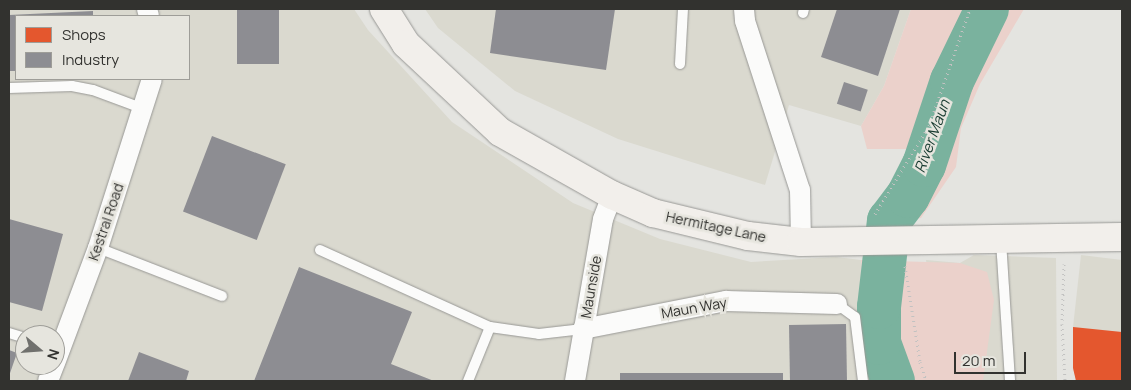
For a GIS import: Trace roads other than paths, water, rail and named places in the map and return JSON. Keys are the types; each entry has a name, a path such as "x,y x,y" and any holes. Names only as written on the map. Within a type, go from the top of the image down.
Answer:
{"street":[{"name":"Hermitage Lane","path":"384,9 406,44 500,132 612,195 663,215 748,236 801,242 1122,237"},
{"path":"744,9 744,21 800,190 801,242"},
{"name":"Kestral Road","path":"65,334 98,248 152,80"},
{"name":"Maunside","path":"575,381 603,219 612,195"},
{"name":"Maun Way","path":"583,329 726,300 837,304"}],"lane":[{"path":"680,64 683,9"},
{"path":"9,88 72,86 93,90 144,109"},
{"path":"1001,240 1010,381"},
{"path":"98,248 222,296"},
{"path":"320,250 490,327 539,334 583,329"},
{"path":"837,304 855,317 863,381"},
{"path":"468,381 490,327"}],"waterway":[{"name":"River Maun","path":"893,381 879,343 879,307 889,221 908,196 924,165 952,81 987,9"}]}
